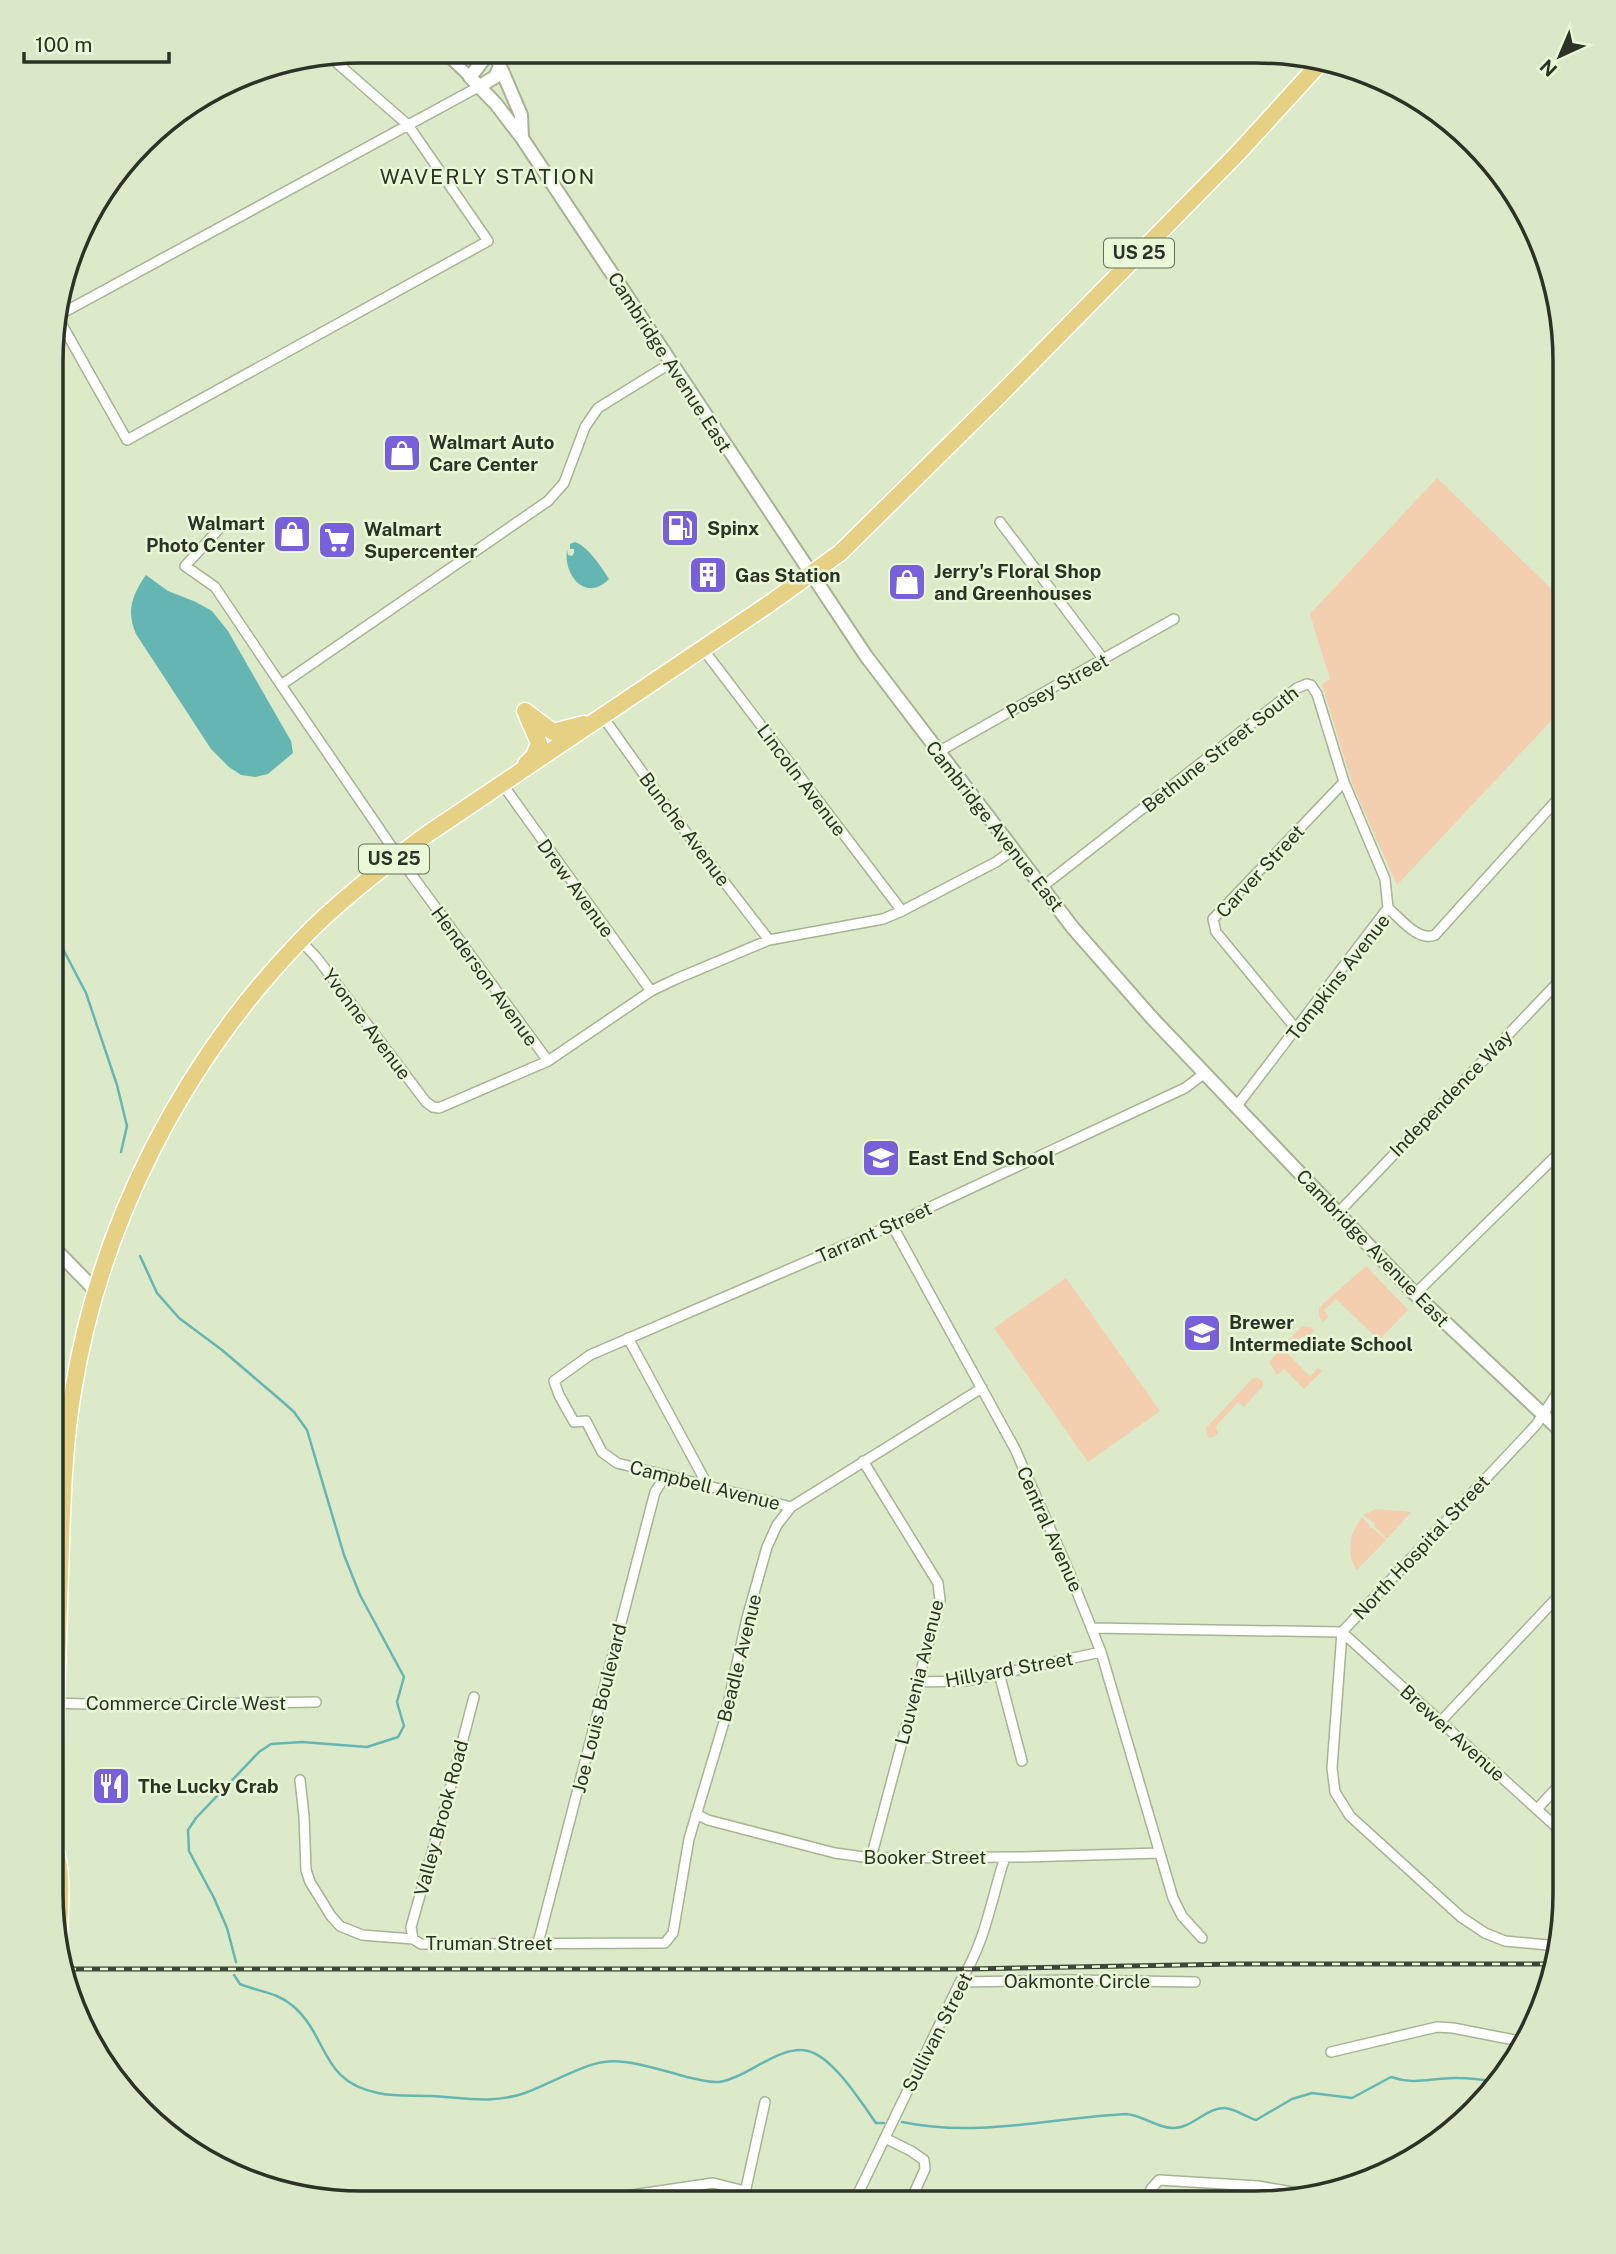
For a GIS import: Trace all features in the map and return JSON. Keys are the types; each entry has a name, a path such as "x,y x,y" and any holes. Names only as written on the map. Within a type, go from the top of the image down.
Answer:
{"highway":[{"name":"US 25","path":"63,1495 66,1433 74,1385 96,1291 133,1189 183,1094 208,1054 300,940 398,856 840,553 1238,153 1314,69"},
{"path":"506,783 534,755 539,743 525,711 553,732 602,718"}],"main road":[{"path":"475,81 482,63"},
{"path":"499,63 521,116 522,138"},
{"path":"475,81 495,77 500,66"},
{"name":"Cambridge Avenue East","path":"475,81 522,138 866,656 1104,966 1415,1294 1553,1424"},
{"path":"63,1257 96,1291"}],"street":[{"path":"68,310 408,125 475,81 456,63"},
{"path":"65,330 127,440 488,241 408,125 338,64"},
{"path":"281,685 548,501 564,483 585,427 598,408 671,363"},
{"path":"1000,522 1104,660"},
{"name":"Henderson Avenue","path":"219,529 185,566 215,587 398,856 548,1061"},
{"name":"Posey Street","path":"938,752 1174,619"},
{"name":"Lincoln Avenue","path":"703,649 902,911"},
{"name":"Bethune Street South","path":"1042,887 1303,685 1311,685 1317,694 1344,782 1385,879 1388,908"},
{"name":"Bunche Avenue","path":"602,718 769,940"},
{"name":"Carver Street","path":"1297,1030 1216,932 1213,919 1344,782"},
{"name":"Drew Avenue","path":"506,783 651,991"},
{"name":"Tompkins Avenue","path":"1236,1107 1388,908 1422,936 1435,935 1553,804"},
{"path":"548,1061 651,991 769,940 864,924 902,911 996,862 1013,850"},
{"name":"Yvonne Avenue","path":"300,940 340,988 426,1102 433,1107 445,1106 548,1061"},
{"name":"Independence Way","path":"1338,1213 1553,988"},
{"name":"Tarrant Street","path":"559,1395 554,1381 590,1355 892,1225 1185,1088 1205,1073"},
{"path":"1415,1294 1553,1159"},
{"name":"Central Avenue","path":"892,1225 1015,1449 1101,1652 1178,1909 1202,1938"},
{"path":"628,1338 708,1486"},
{"name":"Campbell Avenue","path":"559,1395 574,1422 586,1421 602,1452 611,1460 791,1507 982,1388"},
{"name":"North Hospital Street","path":"1548,1945 1513,1943 1485,1933 1451,1908 1344,1809 1335,1792 1332,1768 1342,1632 1544,1415 1553,1400"},
{"name":"Louvenia Avenue","path":"863,1461 938,1583 940,1592 871,1858"},
{"name":"Joe Louis Boulevard","path":"538,1943 655,1492 666,1475"},
{"name":"Beadle Avenue","path":"696,1814 724,1722 747,1618 767,1547 777,1525 791,1507"},
{"path":"1441,1721 1553,1602"},
{"path":"1092,1628 1342,1632"},
{"name":"Brewer Avenue","path":"1342,1632 1553,1824"},
{"name":"Hillyard Street","path":"918,1682 959,1682 1101,1652"},
{"path":"999,1673 1022,1761"},
{"name":"Valley Brook Road","path":"413,1939 411,1927 474,1697"},
{"name":"Commerce Circle West","path":"63,1703 316,1702"},
{"name":"Truman Street","path":"300,1780 306,1870 310,1882 331,1916 340,1926 362,1935 413,1939 421,1944 660,1943 669,1940 673,1933 689,1839 696,1814"},
{"path":"1537,1809 1553,1792"},
{"name":"Booker Street","path":"696,1814 708,1820 835,1853 871,1858 1160,1853"},
{"name":"Sullivan Street","path":"859,2191 960,1982 969,1969 988,1923 1005,1857"},
{"name":"Oakmonte Circle","path":"960,1982 1195,1982"},
{"path":"1331,2052 1437,2027 1514,2040"},
{"path":"666,2191 713,2183 745,2191 765,2102"},
{"path":"885,2138 924,2161 925,2169 915,2191"},
{"path":"1152,2191 1159,2180 1278,2190"}],"shaded area":[{"path":"1437,478 1553,590 1553,719 1397,885 1353,786 1322,684 1330,679 1310,614"},
{"path":"1366,1266 1408,1310 1379,1340 1336,1299 1324,1310 1329,1317 1323,1322 1319,1317 1319,1309 1323,1304"},
{"path":"1066,1278 1160,1411 1088,1462 994,1328"},
{"path":"1302,1326 1314,1330 1311,1335 1301,1337 1286,1352 1310,1376 1318,1368 1322,1371 1304,1389 1284,1369 1277,1375 1269,1362"},
{"path":"1257,1377 1263,1382 1263,1386 1244,1407 1238,1402 1216,1426 1218,1434 1208,1437 1206,1428 1252,1379"},
{"path":"1376,1509 1411,1512 1387,1539 1374,1523 1363,1515"},
{"path":"1362,1517 1370,1528 1386,1540 1357,1570 1351,1557 1350,1543"}],"water":[{"path":"575,542 590,553 609,579 600,586 585,587 572,576 567,550 568,555 572,556 574,549 570,549 570,544"},
{"path":"146,575 168,591 212,611 228,631 291,741 293,753 268,774 255,777 241,775 211,749 136,634 131,618 132,603"}],"waterway":[{"path":"63,949 86,993 117,1085 127,1126 121,1152"},
{"path":"140,1256 157,1293 179,1318 222,1350 283,1402 307,1430 344,1555 360,1595 404,1677 397,1702 404,1726 398,1737 367,1747 302,1742 271,1744 259,1752 196,1818 188,1830 189,1851 227,1928 236,1962"},
{"path":"234,1975 240,1984 287,2001 305,2018 335,2069 359,2087 378,2093 502,2098 525,2093 586,2067 613,2061 634,2063 699,2080 719,2082 786,2052 797,2050 808,2051 827,2062 846,2081 876,2123 884,2123"},
{"path":"902,2122 986,2128 1126,2114 1174,2128 1225,2108 1256,2120 1292,2099 1312,2093 1352,2098 1391,2077 1409,2081 1449,2078 1486,2081"}],"railway":[{"path":"73,1969 969,1969 1237,1964 1544,1964"}],"place":[{"name":"Walmart Auto Care Center","path":"402,453"},
{"name":"Spinx","path":"680,528"},
{"name":"Walmart Photo Center","path":"292,534"},
{"name":"Walmart Supercenter","path":"337,540"},
{"name":"Gas Station","path":"708,575"},
{"name":"Jerry's Floral Shop and Greenhouses","path":"907,582"},
{"name":"East End School","path":"881,1158"},
{"name":"Brewer Intermediate School","path":"1202,1333"},
{"name":"The Lucky Crab","path":"111,1786"}],"district":[{"name":"WAVERLY STATION","path":"488,177"}]}
